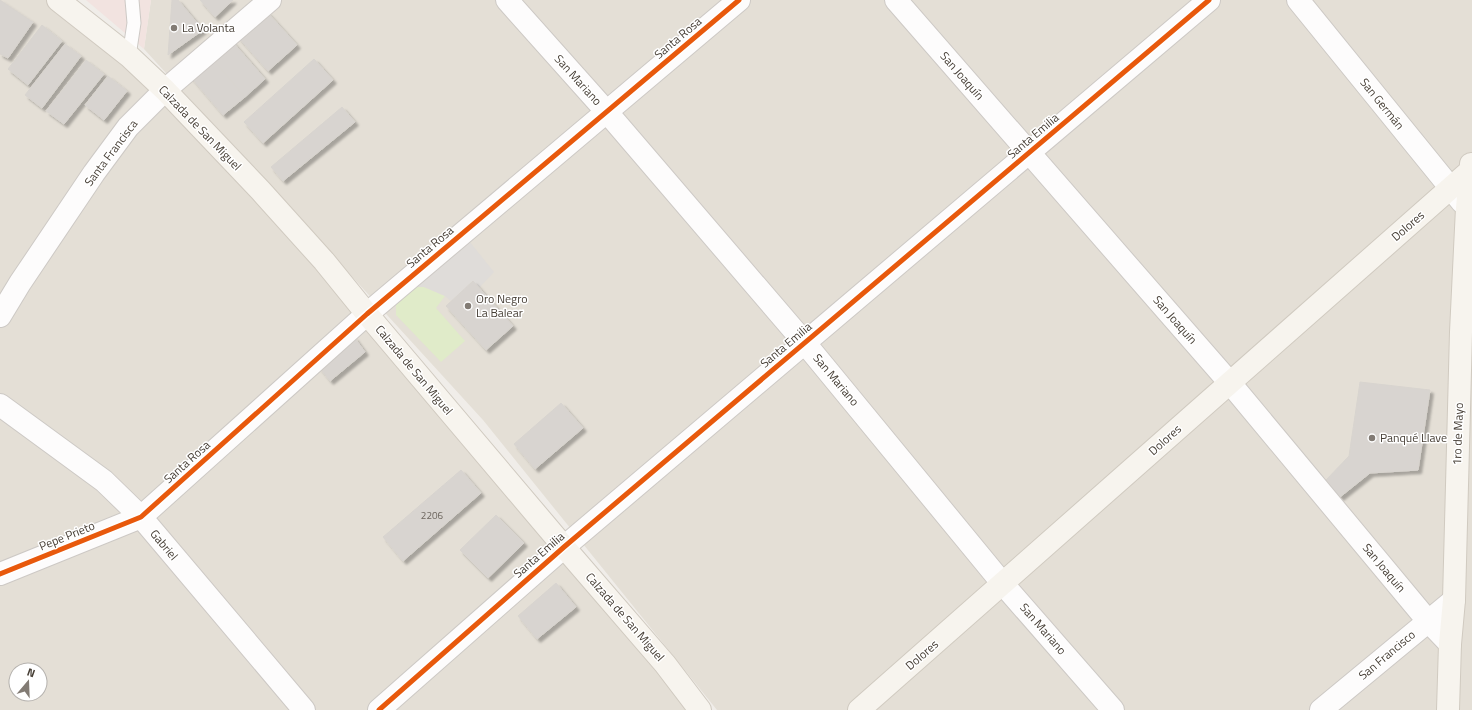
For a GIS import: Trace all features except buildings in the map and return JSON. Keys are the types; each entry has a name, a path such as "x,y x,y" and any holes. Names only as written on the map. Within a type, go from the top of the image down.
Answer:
{"street":[{"name":"Calzada de San Miguel","path":"58,0 129,56 165,90 261,191 324,261 366,314 665,664 700,710"},
{"name":"Santa Francisca","path":"0,316 20,283 94,173 128,126 165,90 270,0"},
{"name":"San Mariano","path":"507,0 606,112 804,342 1003,584 1113,710"},
{"name":"Santa Rosa","path":"141,517 366,314 739,0"},
{"name":"San Joaquín","path":"896,0 1230,383 1428,621 1450,644"},
{"name":"Santa Emilia","path":"379,710 564,547 1209,0"},
{"name":"San Germán","path":"1298,0 1467,208"},
{"name":"Dolores","path":"859,710 1451,188 1471,164"},
{"name":"1ro de Mayo","path":"1448,710 1450,644 1454,600 1467,332 1467,208 1471,164"},
{"name":"Gabriel","path":"0,405 104,481 141,517 304,710"},
{"name":"Pepe Prieto","path":"0,574 141,517"},
{"name":"San Francisco","path":"1321,710 1454,600"}],"lane":[{"path":"132,0 134,23"},
{"path":"129,56 137,0"}],"shaded area":[{"path":"0,0 58,0 165,90 700,710 0,710"},
{"path":"86,0 151,0 144,49"},
{"path":"151,0 1472,0 1472,710 717,710 483,420 144,49"},
{"path":"465,236 494,272 479,288 473,281 451,301 445,296 424,287 409,287"}],"green space":[{"path":"409,287 424,287 445,296 436,308 465,341 441,362 396,315 396,303"}],"cycle path":[{"path":"0,574 141,517 367,314 739,0"},
{"path":"379,710 564,547 1209,0"}],"place":[{"name":"La Volanta","path":"174,28"},
{"name":"Oro Negro La Balear","path":"468,306"},
{"name":"Panqué Llave","path":"1372,438"}]}
